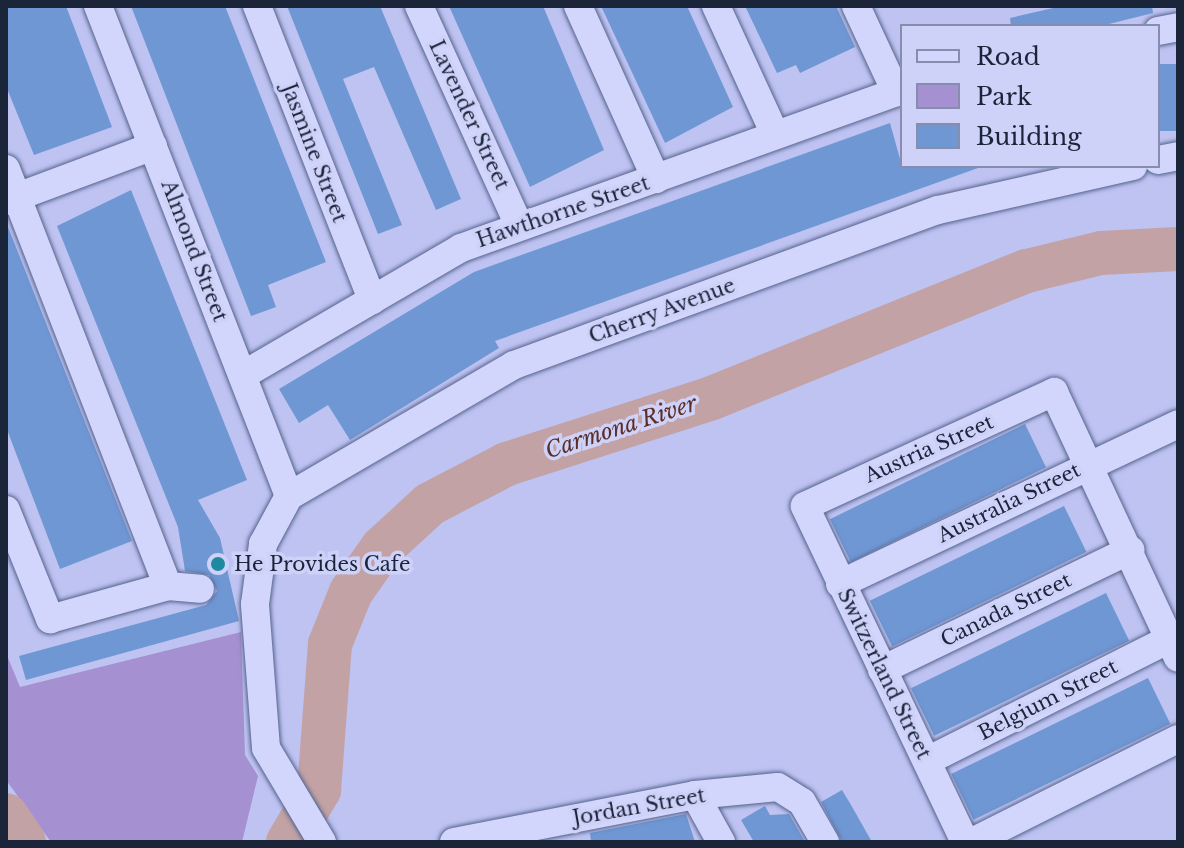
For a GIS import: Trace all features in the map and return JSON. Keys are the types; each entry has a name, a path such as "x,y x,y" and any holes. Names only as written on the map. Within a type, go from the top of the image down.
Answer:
{"street":[{"name":"Almond Street","path":"98,6 289,496"},
{"name":"Jasmine Street","path":"257,6 372,300"},
{"name":"Lavender Street","path":"419,6 519,225"},
{"path":"578,6 656,179"},
{"path":"716,6 775,134"},
{"path":"856,6 899,91"},
{"name":"Hawthorne Street","path":"243,375 461,248 899,91"},
{"path":"12,199 153,146"},
{"name":"Cherry Avenue","path":"322,842 273,766 255,621 260,563 269,526 289,496 514,365 938,210 1124,168"},
{"path":"6,169 12,199 168,586"},
{"name":"Austria Street","path":"805,506 1054,392 1092,464"},
{"name":"Australia Street","path":"840,584 1092,464 1176,428"},
{"path":"1092,464 1174,648"},
{"name":"Switzerland Street","path":"805,506 965,842"},
{"path":"6,510 50,619 168,586 200,589"},
{"name":"Canada Street","path":"882,670 1130,550"},
{"name":"Belgium Street","path":"927,761 1174,648"},
{"path":"972,842 1178,739"},
{"name":"Jordan Street","path":"454,842 695,795 778,787 802,802 825,842"},
{"path":"695,795 721,842"}],"green space":[{"path":"241,632 245,755 258,776 242,842 51,842 6,780 6,653 20,687"}],"building":[{"path":"6,6 66,6 112,127 34,155 6,86"},
{"path":"131,6 225,6 326,262 268,285 276,307 251,316"},
{"path":"287,6 380,6 461,199 436,210 374,67 343,79 402,225 378,234"},
{"path":"449,6 543,6 604,150 530,187"},
{"path":"601,6 687,6 733,107 665,143"},
{"path":"745,6 836,6 855,47 800,73 796,65 777,73"},
{"path":"1062,6 1152,6 1153,13 1109,24 1011,24 1010,18"},
{"path":"1160,64 1178,64 1178,131 1160,131"},
{"path":"890,123 900,168 978,168 495,341 499,348 350,440 328,405 299,423 279,389 474,272"},
{"path":"131,190 247,480 198,500 220,538 239,621 26,680 19,656 206,605 217,591 209,575 185,571 178,527 57,226"},
{"path":"6,222 132,541 60,569 6,427"},
{"path":"1025,424 1046,467 851,562 830,519"},
{"path":"1064,506 1086,552 892,647 870,601"},
{"path":"1106,593 1129,641 934,736 911,688"},
{"path":"1148,678 1170,724 974,820 951,774"},
{"path":"842,790 872,842 842,842 821,802"},
{"path":"765,806 770,815 789,814 805,842 754,842 741,820"},
{"path":"686,814 695,842 591,842 590,833"}],"waterway":[{"name":"Carmona River","path":"288,842 319,790 330,644 351,592 382,548 430,504 507,464 712,398 1027,271 1101,253 1178,249"},
{"name":"Carmona River","path":"6,815 24,842"}],"place":[{"name":"He Provides Cafe","path":"218,564"}]}
